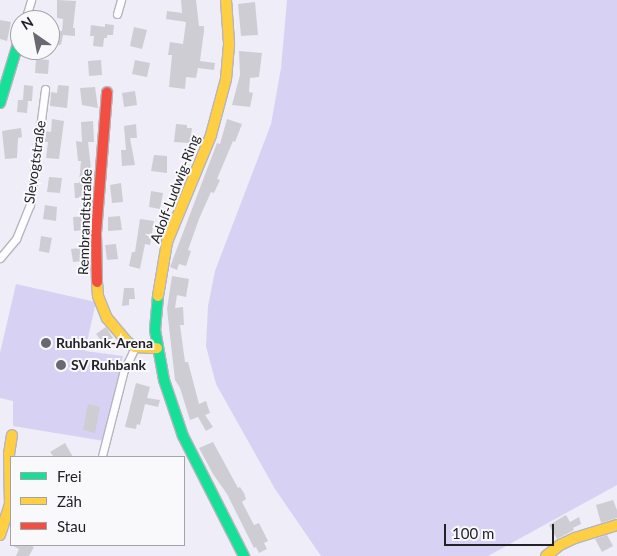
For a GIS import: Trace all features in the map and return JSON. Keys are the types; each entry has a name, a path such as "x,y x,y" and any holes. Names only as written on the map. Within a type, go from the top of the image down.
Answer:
{"street":[{"path":"117,14 121,0"},
{"name":"Adolf-Ludwig-Ring","path":"226,0 229,43 226,79 210,135 167,242 156,307 157,348 170,400 187,445 244,556"},
{"path":"0,103 13,60"},
{"name":"Slevogtstraße","path":"0,258 16,239 30,205 45,88"},
{"name":"Rembrandtstraße","path":"107,92 98,206 98,296 107,318 120,336 136,348"},
{"path":"102,456 124,370 136,348 157,348"},
{"path":"0,535 10,504 9,454 12,435"},
{"path":"546,556 560,545 574,538 617,525"}],"shaded area":[{"path":"287,0 617,0 617,485 488,556 321,556 275,489 216,384 206,346 208,306 215,271 271,124 281,68"},
{"name":"SV Ruhbank","path":"16,284 96,302 85,351 123,356 104,441 13,426 13,401 0,398 0,353"}],"building":[{"path":"57,0 76,1 73,28 75,28 75,36 63,35 61,45 60,31 62,31 63,19 60,18 60,10 57,10"},
{"path":"181,0 196,0 199,26 204,26 200,61 215,63 214,70 198,68 196,78 186,77 185,89 169,87 172,55 168,55 170,42 183,44 186,22 166,19 167,11 182,13"},
{"path":"255,2 258,35 241,36 238,4"},
{"path":"0,20 10,22 7,41 0,39"},
{"path":"105,24 114,25 113,35 107,35 107,38 104,38 103,47 93,46 94,36 90,36 91,25 105,27"},
{"path":"134,27 147,30 142,49 130,46"},
{"path":"239,51 262,53 259,77 250,78 249,92 253,93 250,107 232,105 240,75"},
{"path":"36,60 49,60 48,74 35,73"},
{"path":"101,60 102,75 89,76 88,61"},
{"path":"135,60 150,63 147,77 132,74"},
{"path":"24,85 33,86 32,101 28,101 27,113 17,112 18,100 23,100"},
{"path":"58,85 69,86 67,108 50,106 51,92 57,93"},
{"path":"95,87 98,108 82,105 80,88"},
{"path":"135,91 137,105 124,107 122,93"},
{"path":"52,119 64,121 59,159 46,158 48,142 44,142 45,131 51,132"},
{"path":"227,119 242,124 217,179 220,180 214,193 211,192 199,219 188,250 191,251 186,266 179,264 177,270 170,267 217,143 220,144"},
{"path":"93,121 94,142 88,142 91,168 88,168 88,197 75,198 74,183 79,183 81,161 78,161 76,141 82,142 81,122"},
{"path":"136,124 137,138 130,138 135,165 122,166 121,150 126,150 124,126"},
{"path":"176,124 187,125 187,128 192,128 190,143 174,142"},
{"path":"21,128 22,137 18,138 17,158 5,159 2,131"},
{"path":"154,155 167,156 167,173 151,171"},
{"path":"49,177 62,178 60,193 47,192"},
{"path":"121,183 123,202 112,203 110,185"},
{"path":"151,191 163,193 160,209 149,207"},
{"path":"45,205 57,207 56,221 43,219"},
{"path":"85,216 86,230 74,231 73,217"},
{"path":"120,216 122,230 108,231 108,217"},
{"path":"140,219 154,221 150,245 145,244 140,269 129,266 132,252 135,252"},
{"path":"41,236 52,238 49,253 39,251"},
{"path":"116,244 118,259 107,260 105,245"},
{"path":"85,247 84,261 73,262 71,249"},
{"path":"172,276 189,279 186,297 177,295 175,308 183,307 184,325 180,325 185,362 188,362 199,404 206,401 210,413 205,415 213,427 206,431 198,417 190,420 180,388 175,380 167,309"},
{"path":"124,288 134,288 135,299 129,299 129,305 122,306"},
{"path":"106,327 113,338 104,344 96,334"},
{"path":"136,383 150,387 147,398 160,400 158,407 145,404 140,425 137,424 136,429 125,427"},
{"path":"88,404 100,407 95,433 83,430"},
{"path":"213,442 238,488 240,487 244,493 246,499 242,502 254,525 259,523 268,541 264,543 267,549 259,553 256,547 254,548 227,494 213,474 199,448"},
{"path":"65,443 72,456 53,456 50,452"},
{"path":"613,500 617,510 617,518 601,523 596,505"},
{"path":"566,515 570,522 579,517 581,524 557,539 549,525"},
{"path":"607,535 613,546 602,552 595,539"},
{"path":"13,546 34,547 29,556 16,556 19,549"}],"traffic: fast":[{"path":"0,103 13,60"},
{"path":"158,296 155,330 164,380 183,436 244,556"}],"traffic: slow":[{"path":"158,296 167,242 211,135 226,79 229,43 226,0"},
{"path":"97,282 98,296 107,318 127,342 135,347 157,348"},
{"path":"0,535 10,504 9,454 12,435"},
{"path":"546,556 560,545 575,538 617,525"}],"traffic: jam":[{"path":"97,282 96,233 107,92"}],"place":[{"name":"Ruhbank-Arena","path":"46,343"},
{"name":"SV Ruhbank","path":"61,365"}]}
